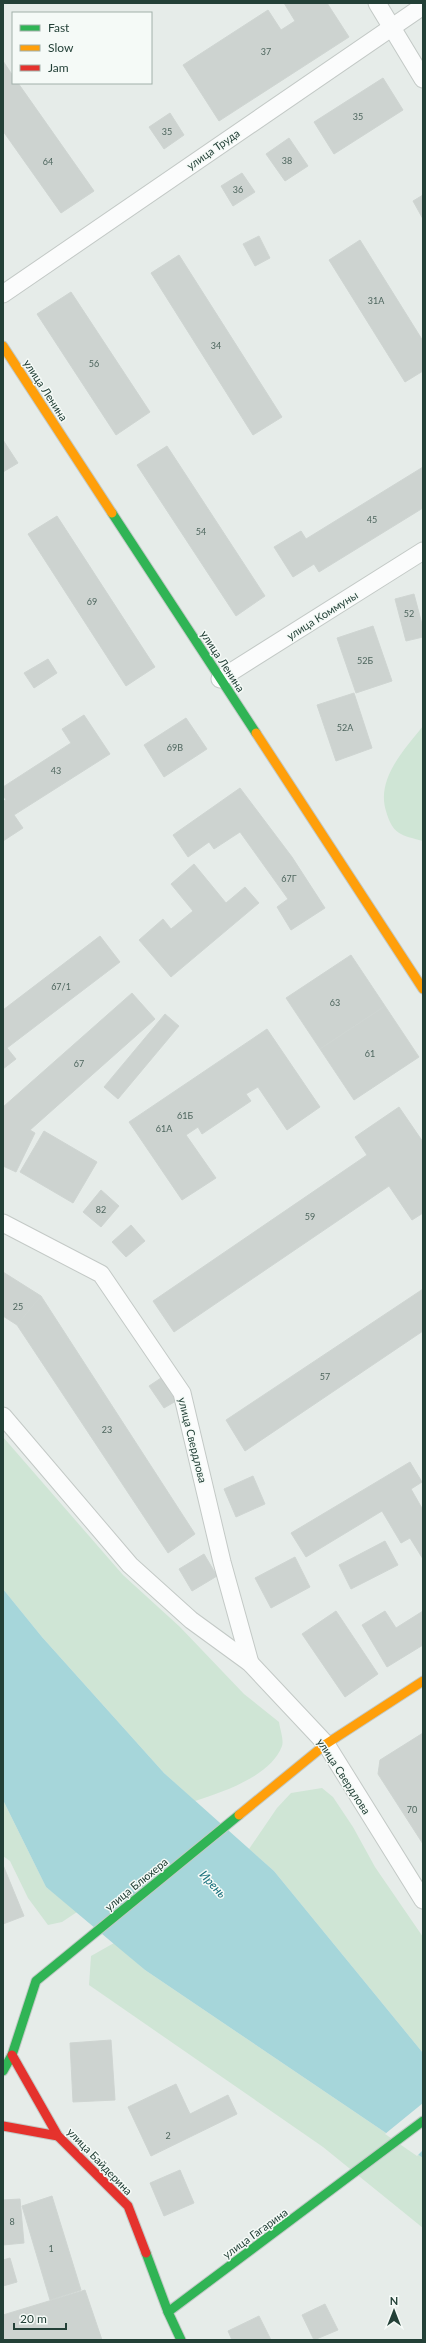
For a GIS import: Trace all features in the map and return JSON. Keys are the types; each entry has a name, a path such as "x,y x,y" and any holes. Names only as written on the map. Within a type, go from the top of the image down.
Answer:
{"street":[{"path":"377,3 423,79"},
{"name":"улица Труда","path":"3,294 423,6"},
{"name":"улица Ленина","path":"3,346 423,989"},
{"name":"улица Коммуны","path":"220,679 423,551"},
{"name":"улица Свердлова","path":"3,1223 101,1274 182,1393 222,1562 250,1663"},
{"name":"улица Свердлова","path":"3,1416 130,1564 192,1620 250,1663 326,1744 423,1900"},
{"name":"улица Блюхера","path":"3,2071 12,2055 36,1981 326,1744 423,1681"},
{"name":"улица Байдерина","path":"12,2055 58,2136 128,2206 168,2312 181,2340"},
{"name":"улица Гагарина","path":"168,2312 355,2174 423,2121"},
{"path":"3,2126 58,2136"}],"green space":[{"path":"423,726 423,841 403,835 395,829 386,811 384,799 388,776 400,755"},
{"path":"3,1437 123,1575 180,1627 244,1694 279,1722 282,1746 276,1757 268,1766 232,1788 195,1801 164,1773 42,1637 3,1589"},
{"path":"322,1788 333,1797 353,1827 375,1867 423,1937 423,2053 274,1871 249,1849 277,1808 291,1793"},
{"path":"3,1800 46,1887 77,1912 62,1922 48,1925 28,1898 10,1861 3,1856"},
{"path":"114,1943 145,1970 423,2158 423,2228 323,2147 89,1985 91,1956"}],"water":[{"name":"Ирень","path":"3,1589 42,1637 164,1773 274,1871 423,2053 423,2158 145,1970 46,1887 3,1800"}],"pier":[{"path":"423,2103 423,2150 417,2156 385,2134"}],"building":[{"path":"284,3 327,3 349,37 219,121 183,65 268,10 281,30 295,21"},
{"path":"3,61 12,74 12,84 19,84 94,191 61,213 3,131"},
{"path":"383,78 403,110 334,154 314,122"},
{"path":"170,113 184,135 164,149 149,127"},
{"path":"289,138 308,166 285,181 266,154"},
{"path":"242,173 255,192 233,206 221,186"},
{"path":"423,195 423,219 413,201"},
{"path":"259,236 270,258 255,266 243,244"},
{"path":"360,240 423,341 423,371 405,382 329,260"},
{"path":"179,255 282,417 253,435 151,273"},
{"path":"71,292 150,412 116,435 37,314"},
{"path":"3,440 18,463 3,472"},
{"path":"167,446 265,596 236,616 137,465"},
{"path":"423,467 423,508 319,572 314,564 293,577 274,547 301,531 306,539"},
{"path":"57,516 155,667 126,686 28,534"},
{"path":"414,594 423,628 423,637 406,641 395,599"},
{"path":"373,626 392,681 356,693 337,638"},
{"path":"48,659 57,673 34,688 24,673"},
{"path":"354,693 372,748 336,761 317,705"},
{"path":"84,715 110,754 14,815 23,828 3,841 3,801 6,800 3,795 3,787 71,743 62,729"},
{"path":"186,718 207,749 164,777 144,745"},
{"path":"240,788 292,857 325,908 291,930 277,907 288,899 240,832 214,849 209,842 188,857 173,835"},
{"path":"194,864 226,903 245,887 259,903 171,977 139,940 163,919 171,929 193,911 171,884"},
{"path":"100,936 120,962 7,1048 16,1059 3,1069 3,1010"},
{"path":"351,955 385,1006 320,1049 286,998"},
{"path":"132,993 155,1019 30,1130 35,1133 16,1172 3,1166 3,1107"},
{"path":"385,1006 419,1057 354,1100 320,1049"},
{"path":"165,1014 179,1026 118,1099 104,1087"},
{"path":"267,1029 320,1107 287,1130 258,1087 246,1094 251,1101 202,1134 198,1127 186,1135 216,1178 182,1200 129,1122"},
{"path":"399,1107 423,1142 423,1213 412,1220 389,1186 174,1332 153,1301 367,1155 355,1137"},
{"path":"44,1131 97,1162 73,1203 20,1172"},
{"path":"101,1190 119,1206 101,1227 83,1212"},
{"path":"131,1225 145,1241 126,1257 112,1242"},
{"path":"3,1272 41,1296 17,1325 3,1316"},
{"path":"423,1289 423,1331 245,1451 226,1420"},
{"path":"41,1296 195,1534 168,1553 17,1325"},
{"path":"161,1378 176,1401 164,1408 149,1386"},
{"path":"410,1462 422,1482 411,1489 423,1510 423,1559 410,1538 401,1543 382,1511 306,1557 291,1533"},
{"path":"253,1476 265,1504 236,1517 224,1489"},
{"path":"385,1541 398,1565 351,1589 339,1565"},
{"path":"204,1554 217,1576 192,1591 179,1569"},
{"path":"295,1557 310,1587 271,1608 255,1578"},
{"path":"336,1611 378,1674 345,1697 302,1634"},
{"path":"385,1611 396,1628 423,1611 423,1645 387,1667 362,1625"},
{"path":"423,1733 423,1844 378,1774 380,1760"},
{"path":"3,1865 24,1916 3,1924"},
{"path":"111,2040 115,2100 73,2102 70,2043"},
{"path":"176,2084 190,2114 228,2095 237,2114 151,2156 128,2107"},
{"path":"180,2170 194,2203 164,2216 150,2183"},
{"path":"52,2196 81,2290 50,2300 22,2206"},
{"path":"20,2199 24,2243 3,2245 3,2200"},
{"path":"10,2258 17,2282 3,2286 3,2260"},
{"path":"85,2290 102,2340 3,2340 3,2315"},
{"path":"325,2304 338,2330 314,2340 302,2315"},
{"path":"259,2316 271,2340 232,2340 228,2331"}],"traffic: fast":[{"path":"112,513 256,733"},
{"path":"3,2071 12,2055 36,1981 239,1815"},
{"path":"181,2340 168,2312 423,2121"},
{"path":"146,2253 168,2312"}],"traffic: slow":[{"path":"3,346 112,513"},
{"path":"256,733 423,989"},
{"path":"239,1815 326,1744 423,1681"}],"traffic: jam":[{"path":"12,2055 58,2136 128,2206 146,2253"},
{"path":"3,2126 58,2136"}]}
